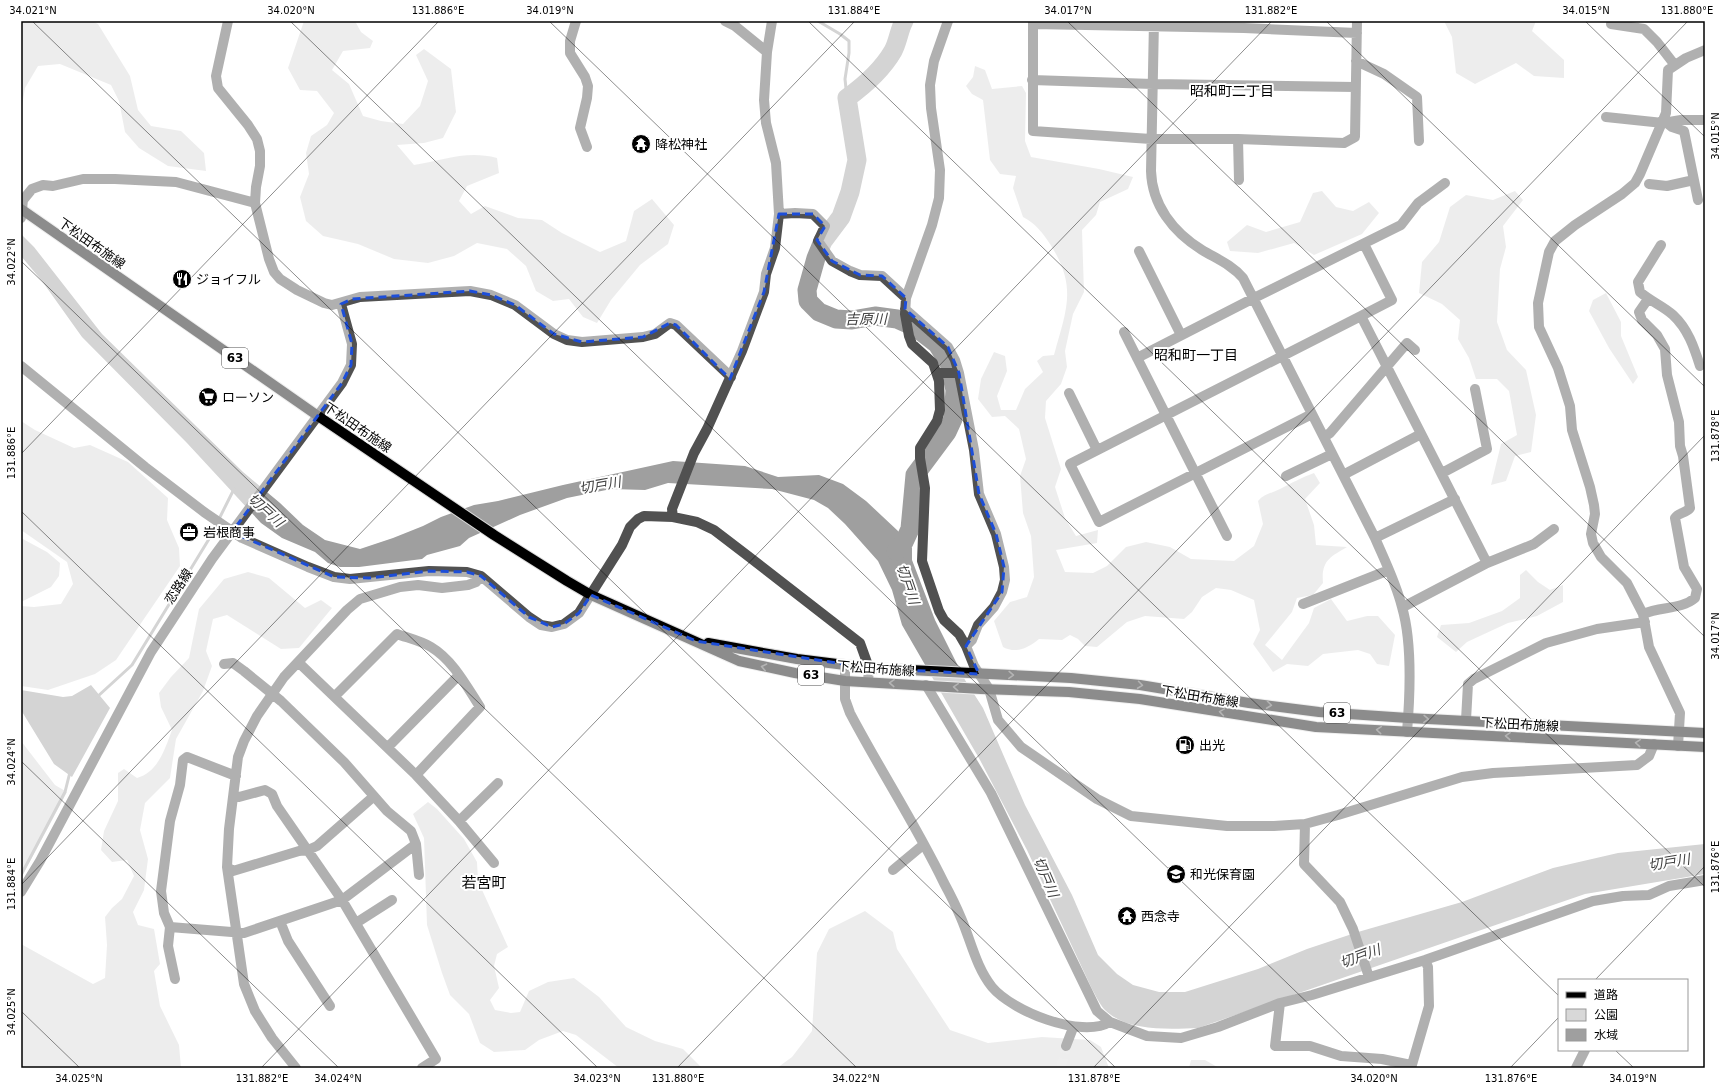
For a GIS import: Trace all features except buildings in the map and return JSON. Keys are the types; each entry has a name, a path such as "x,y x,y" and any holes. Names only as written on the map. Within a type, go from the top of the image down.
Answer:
{"main road":[{"name":"下松田布施線","path":"22,212 494,535 591,595 739,661 795,673 845,681 1085,693 1140,699 1316,727 1705,747"},
{"name":"下松田布施線","path":"696,641 797,659 869,668 923,672 1072,678 1140,685 1249,703 1312,711 1408,718 1705,733"}],"street":[{"path":"228,21 216,76 218,88 248,125 258,145 260,166 256,187 256,203 269,259 274,272 280,279 324,303 332,305 341,304 360,297 470,291 491,295 514,305 554,334 567,340 582,342 643,337 655,334 670,323 676,325 731,378"},
{"path":"576,21 570,41 570,53 588,86 587,98 580,128 587,148"},
{"path":"725,21 735,26 767,52"},
{"path":"673,517 672,509 692,457 731,378 764,292 766,274 777,237 779,214 776,163 766,123 764,100 767,52 772,21"},
{"path":"948,21 934,61 930,85 931,108 940,170 939,198 932,225 906,298 905,312 909,336 912,344 933,363 937,373 940,410 937,421 920,448 920,458 924,474 925,488 922,561 939,611 944,620 959,634 966,646 975,674 985,689 998,720 1021,747 1097,799 1131,816 1227,826 1274,826 1305,824 1338,816 1462,778 1493,773 1637,765 1648,756 1654,744"},
{"path":"1357,21 1357,33 1355,87 1355,137 1344,143 1238,139 1151,139 1033,131 1033,22 1154,24 1357,33"},
{"path":"1154,24 1151,185 1157,203 1171,224 1182,236 1201,250 1235,269 1243,278 1375,538 1389,570 1402,607 1408,653 1407,732"},
{"path":"1611,24 1644,29 1657,42 1674,64"},
{"path":"1678,746 1680,713 1649,647 1644,618 1627,583 1601,556 1593,543 1591,534 1595,514 1590,487 1572,430 1570,406 1558,368 1539,327 1538,303 1549,252 1555,241 1575,225 1622,194 1635,183 1655,136 1665,123 1668,70 1674,64 1705,50"},
{"path":"1356,61 1384,74 1418,96 1419,141"},
{"path":"1032,80 1153,84 1355,87"},
{"path":"1606,117 1665,123 1682,120 1705,120"},
{"path":"1665,123 1684,131 1698,200"},
{"path":"1238,139 1239,180"},
{"path":"22,212 23,200 32,189 43,185 53,186 83,179 176,182 256,203"},
{"path":"1649,184 1667,186 1694,180"},
{"path":"1137,358 1254,298 1401,226 1418,203 1445,183"},
{"path":"779,214 813,214 825,226 818,241 832,260 860,275 882,276 906,298"},
{"path":"1312,414 1100,522 1070,464 1392,300 1364,244"},
{"path":"1661,245 1638,282 1640,292 1648,299 1672,314 1680,323 1691,340 1700,366"},
{"path":"1139,251 1181,335"},
{"path":"1466,720 1468,684 1474,679 1546,643 1644,618 1652,610 1687,605 1695,598 1697,589 1684,567 1675,518 1678,514 1687,512 1690,508 1680,446 1679,422 1667,375 1665,349 1657,335 1642,320 1639,312 1648,299"},
{"name":"恋路線","path":"21,892 40,861 151,652 207,565 342,383 351,365 352,344 341,304"},
{"path":"905,312 948,346 955,360 959,373 974,450 979,494 996,534 1004,567 1005,580 1002,592 994,607 978,625 972,640 966,646"},
{"path":"1360,316 1487,563"},
{"path":"1124,332 1228,536"},
{"path":"1324,437 1330,434 1386,365 1407,343 1415,350"},
{"path":"21,366 145,467 232,532 262,548 334,577 350,579 429,571 467,572 481,576 529,617 541,625 552,627 564,624 579,613 622,545 630,527 638,519 644,516 673,517 697,522 714,530 860,643 869,668 868,682"},
{"path":"937,373 959,373"},
{"path":"1442,473 1487,449 1475,389"},
{"path":"1069,393 1097,450"},
{"path":"1343,475 1421,434"},
{"path":"1286,476 1332,454"},
{"path":"1375,538 1455,499"},
{"path":"1402,607 1487,563 1534,544 1554,529"},
{"path":"1303,604 1389,570"},
{"path":"296,1068 272,1038 255,1011 244,984 227,867 229,828 238,757 244,741 257,716 298,662 347,610 360,599 400,587 418,585 442,588 468,585 476,582 481,576"},
{"path":"335,696 397,634 432,647 442,656 459,676 480,707 416,775"},
{"path":"298,662 416,775 459,821 494,863"},
{"path":"224,664 233,663 272,695 281,700 344,762 373,797 411,832 416,844 419,875"},
{"path":"845,665 845,699 850,713 923,845 961,918 983,975 993,988 1009,1001 1056,1024 1073,1028 1101,1027 1110,1022"},
{"path":"388,747 459,676"},
{"path":"928,685 991,793 1097,1010 1110,1022 1147,1036 1181,1038 1218,1027 1280,1003 1312,995 1368,975 1425,960 1593,901 1623,896 1649,895 1669,886 1705,880"},
{"path":"175,979 168,946 170,927 164,914 161,891 170,821 180,786 183,760 187,757 236,776"},
{"path":"459,821 498,783"},
{"path":"234,796 265,790 272,794 277,806 342,900 436,1059 422,1068"},
{"path":"227,867 234,871 299,851 308,850 316,846 373,797"},
{"path":"1305,824 1304,864 1340,902 1352,929 1368,975"},
{"path":"170,927 244,933 280,921 342,900 416,844"},
{"path":"893,870 923,845"},
{"path":"356,923 392,900"},
{"path":"280,921 288,941 330,1006"},
{"path":"1280,1003 1276,1046 1310,1046 1341,1056 1382,1059 1411,1066 1429,1006 1428,967 1425,960"},
{"path":"1066,1046 1073,1028"},
{"path":"1576,1068 1584,1051"}],"highlighted area":[{"path":"779,214 813,214 825,226 817,240 832,261 860,275 882,276 906,298 905,309 948,347 959,373 979,494 996,534 1004,567 1002,592 966,646 979,674 869,668 696,641 591,595 579,613 564,624 552,627 529,617 481,576 467,572 429,571 369,578 334,577 232,532 342,383 351,365 352,344 341,304 352,299 470,291 491,295 515,305 554,334 582,342 643,337 670,323 676,325 730,379 764,292"}],"green space":[{"path":"21,21 92,21 98,24 130,76 138,110 151,126 181,131 204,153 206,171 168,166 139,148 125,132 119,101 111,85 60,64 38,66 25,88 21,112"},
{"path":"304,21 355,21 361,32 373,41 370,48 343,51 332,70 349,84 363,116 381,121 403,124 420,106 428,81 416,55 424,49 451,69 456,112 443,138 424,143 397,145 414,165 465,155 497,158 499,173 467,186 459,201 471,214 485,206 518,218 542,220 562,233 600,252 626,241 634,211 652,199 674,225 668,244 640,265 611,300 597,323 583,317 569,299 553,301 536,291 526,266 507,249 477,243 454,256 428,263 394,259 358,244 323,236 306,221 300,197 309,174 306,153 311,136 327,125 334,113 317,91 300,90 288,68"},
{"path":"1444,21 1536,21 1532,31 1564,60 1564,78 1534,76 1516,63 1475,84 1456,73 1452,37"},
{"path":"975,66 985,70 992,89 1022,86 1026,93 1025,141 1031,157 1099,169 1133,177 1128,189 1100,202 1096,215 1082,230 1084,292 1073,314 1065,351 1067,367 1061,384 1046,401 1045,418 1061,469 1055,487 1065,518 1076,536 1098,530 1097,543 1056,550 1065,572 1093,573 1107,566 1126,547 1146,542 1170,547 1191,559 1234,561 1254,546 1263,524 1258,501 1265,495 1314,473 1320,483 1305,499 1314,525 1316,545 1347,547 1328,560 1325,565 1323,583 1313,595 1297,598 1292,612 1265,645 1282,660 1309,623 1314,608 1331,599 1347,621 1367,616 1378,616 1395,635 1389,666 1377,664 1370,654 1358,650 1323,654 1308,666 1287,664 1273,672 1253,644 1260,630 1254,600 1231,590 1216,588 1202,597 1192,612 1184,619 1145,616 1127,622 1097,647 1085,646 1078,639 1070,635 1062,640 1039,639 1031,645 1017,650 1003,647 994,621 1010,602 1027,597 1034,577 1031,536 1023,513 1020,476 1026,459 1019,429 1005,416 992,417 978,399 981,379 994,352 1005,356 1007,371 997,396 1001,410 1016,410 1025,389 1043,372 1037,361 1043,356 1054,355 1065,311 1067,286 1059,259 1045,236 1031,222 1023,217 1013,188 1016,176 1000,174 990,160 983,100 972,94 966,86 973,77"},
{"path":"1322,191 1336,207 1353,211 1369,202 1379,213 1362,234 1314,255 1294,243 1258,253 1230,251 1227,242 1247,225 1266,232 1300,222 1313,193"},
{"path":"1515,191 1523,200 1503,226 1506,247 1500,269 1497,322 1507,350 1526,370 1536,415 1531,452 1515,456 1506,481 1491,485 1501,444 1517,435 1509,391 1497,379 1476,379 1469,358 1458,339 1460,320 1442,304 1419,293 1422,262 1439,242 1450,207 1466,195 1493,200"},
{"path":"1606,293 1621,322 1621,336 1638,377 1633,384 1609,348 1589,311 1593,300"},
{"path":"21,421 35,430 74,448 90,445 128,462 168,498 167,520 179,548 180,566 116,660 95,674 48,690 21,686 21,606 34,607 61,604 73,584 67,562 21,530"},
{"path":"21,538 47,552 60,563 59,576 51,587 21,602"},
{"path":"1526,570 1538,582 1550,590 1563,585 1563,602 1537,616 1508,623 1467,642 1456,652 1437,637 1441,625 1469,623 1502,611 1520,598 1520,575"},
{"path":"248,572 269,578 305,608 321,600 332,608 299,648 281,649 227,615 213,619 206,651 212,666 203,691 176,739 170,778 145,803 140,830 148,859 144,890 133,912 138,925 154,929 160,964 154,971 160,1006 179,1045 181,1068 21,1068 21,944 93,984 105,978 107,945 105,917 122,899 134,876 127,860 112,862 101,850 104,831 118,801 118,773 124,769 137,778 150,771 160,759 172,730 161,707 159,693 171,677 189,658 199,609 224,579"},
{"path":"21,741 55,785 67,792 21,878"},
{"path":"428,802 437,809 464,839 477,862 478,881 508,947 497,954 494,966 499,988 490,1000 495,1010 511,1013 520,1012 529,991 548,982 574,978 599,997 626,1027 655,1041 683,1049 702,1068 619,1068 576,1035 563,1031 539,1040 525,1050 494,1052 480,1043 469,1014 450,995 427,925 424,838 413,814"},
{"path":"865,911 893,932 897,949 950,1030 988,1043 1042,1037 1090,1040 1101,1047 1109,1068 777,1068 792,1057 812,1031 817,953 829,929"},
{"path":"1191,1060 1205,1060 1219,1068 1189,1068"}],"water":[{"name":"切戸川","path":"21,234 34,247 102,334 243,472 280,503 303,525 325,540 360,549 393,538 441,517 474,505 498,501 673,461 745,466 778,477 819,475 843,484 866,501 898,531 912,548 912,560 935,620 965,680 983,708 1025,805 1072,895 1098,955 1117,974 1133,985 1159,992 1185,992 1258,969 1307,949 1358,932 1462,902 1553,868 1618,853 1705,844 1705,874 1585,894 1198,1028 1149,1028 1125,1022 1114,1017 1105,1010 1092,989 1027,850 980,760 902,625 892,590 878,561 845,524 828,508 814,500 772,489 668,483 645,490 611,489 567,498 520,515 469,538 460,546 427,555 422,559 359,567 340,567 328,563 315,552 282,538 261,523 187,443 82,337 42,281 21,256"},
{"path":"91,685 110,708 72,777 54,764 21,710 21,690 63,697 72,696"}],"waterway":[{"path":"818,21 849,41 849,53 845,79 847,98"},
{"name":"吉原川","path":"896,551 904,542 910,529 915,475 947,432 953,419 955,390 949,363 937,344 915,327 897,319 875,316 852,320 836,319 819,312 808,301 807,290 816,258 823,241 841,217 850,192 857,160 847,98 873,77 884,65 895,47 904,21"},
{"path":"97,697 132,665 209,539 234,489"},
{"path":"21,875 65,792 70,772"}],"tunnel":[{"path":"1061,1068 1066,1046"}],"place":[{"name":"降松神社","path":"641,144"},
{"name":"ジョイフル","path":"182,279"},
{"name":"ローソン","path":"208,397"},
{"name":"岩根商事","path":"189,532"},
{"name":"出光","path":"1185,745"},
{"name":"和光保育園","path":"1176,874"},
{"name":"西念寺","path":"1127,916"}],"district":[{"name":"昭和町二丁目","path":"1232,91"},
{"name":"昭和町一丁目","path":"1196,355"},
{"name":"若宮町","path":"484,883"}]}
